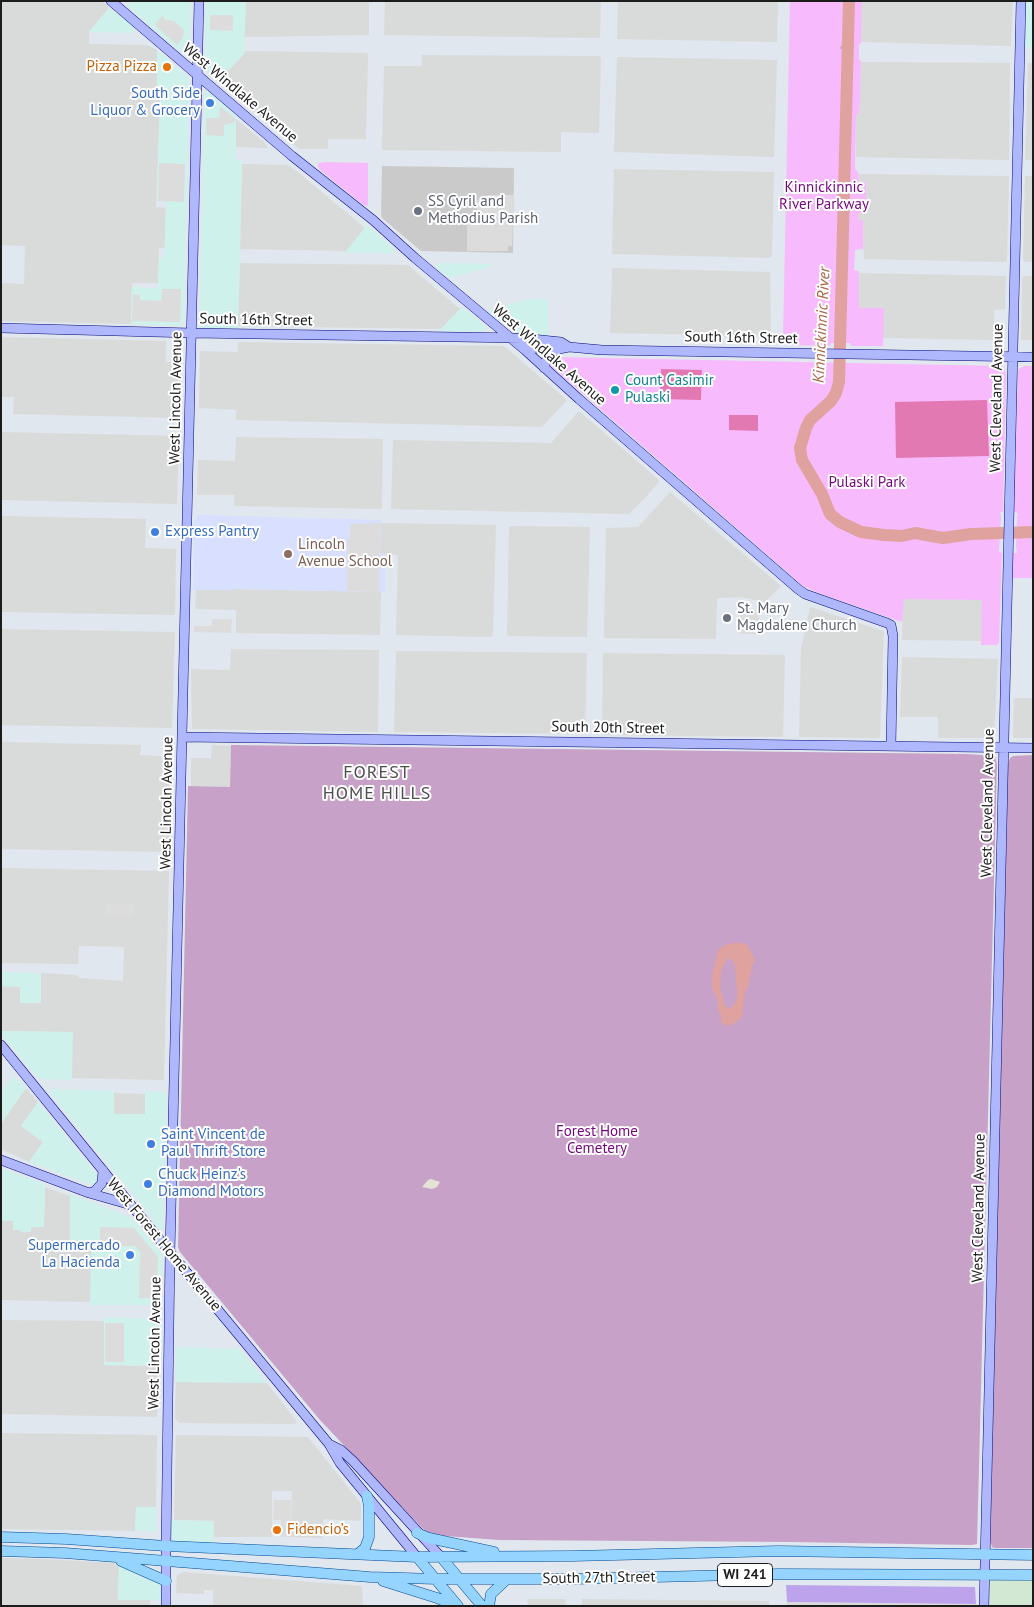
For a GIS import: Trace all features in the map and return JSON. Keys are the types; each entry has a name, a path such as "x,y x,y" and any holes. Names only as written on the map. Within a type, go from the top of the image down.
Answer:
{"main road":[{"path":"358,1554 365,1548 368,1540 369,1506 367,1496"},
{"path":"417,1533 429,1538 512,1556"},
{"name":"South 27th Street","path":"1,1537 417,1557 778,1551 1033,1556"},
{"name":"South 27th Street","path":"1,1551 28,1551 370,1577 436,1579 506,1580 778,1574 1033,1575"},
{"path":"113,1557 166,1581"},
{"name":"West Forest Home Avenue","path":"417,1557 458,1606"},
{"name":"West Forest Home Avenue","path":"441,1557 482,1606"},
{"path":"370,1577 458,1606"},
{"path":"489,1606 491,1594 506,1580"}],"street":[{"name":"West Windlake Avenue","path":"110,1 292,156 373,220 804,594 891,625 893,636 890,746"},
{"name":"West Lincoln Avenue","path":"166,1606 170,1253 199,1"},
{"name":"West Cleveland Avenue","path":"984,1606 1021,1"},
{"name":"South 16th Street","path":"1,328 522,338 561,342 569,346 602,350 1033,357"},
{"name":"South 16th Street","path":"510,338 529,347 559,349 569,346"},
{"path":"544,368 548,356 559,349"},
{"name":"South 20th Street","path":"182,737 1033,748"},
{"name":"West Forest Home Avenue","path":"1,1045 131,1206 329,1444 340,1463 417,1557"},
{"path":"1,1160 89,1193 131,1206"},
{"path":"89,1193 95,1191 102,1183 103,1170"},
{"name":"West Forest Home Avenue","path":"329,1444 341,1450 353,1461 441,1557"}],"shaded area":[{"path":"1,1 102,1 109,8 89,32 89,44 147,45 157,50 157,98 160,98 156,207 166,208 165,248 159,248 158,283 132,283 131,324 1,321 1,283 24,284 25,246 1,245"},
{"path":"132,1 191,1 190,49 188,54 184,55 181,53 127,6"},
{"path":"206,1 246,1 245,53 218,82 207,72 205,65"},
{"path":"246,1 369,1 369,35 244,37"},
{"path":"385,1 601,1 600,38 384,35"},
{"path":"618,1 778,1 777,42 617,39"},
{"path":"862,1 1013,1 1011,46 861,42"},
{"path":"1026,1 1033,1 1033,49 1027,48 1025,43"},
{"path":"109,8 131,24 134,29 132,33 89,32"},
{"path":"210,15 233,15 233,31 210,30"},
{"path":"162,16 166,20 174,21 184,30 183,37 177,45 155,25"},
{"path":"157,50 189,78 184,320 181,326 131,324 132,287 158,288 159,259 164,259 166,202 157,201 160,98 157,98"},
{"path":"245,51 367,53 366,139 328,139 328,149 298,148 218,82"},
{"path":"422,55 599,56 601,58 599,133 561,132 561,152 382,150 384,66 422,66"},
{"path":"617,57 777,60 774,157 614,152"},
{"path":"861,62 1010,63 1009,160 856,157 856,116 859,113 860,104"},
{"path":"1028,63 1033,63 1033,160 1025,160"},
{"path":"206,92 210,92 236,116 236,160 242,161 238,329 200,327 204,96"},
{"path":"220,106 235,119 235,122 224,125 224,136 206,135 206,118 219,118"},
{"path":"236,119 264,142 268,148 236,147"},
{"path":"159,163 185,164 184,202 158,201"},
{"path":"242,164 288,165 365,228 346,251 240,249"},
{"path":"382,166 514,168 513,253 421,251 382,218"},
{"path":"614,169 774,172 772,256 770,258 612,254"},
{"path":"858,174 1009,176 1007,261 864,259 862,220 858,220 858,213 866,213 866,183 859,182"},
{"path":"1025,176 1033,176 1033,262 1025,262 1023,260"},
{"path":"486,195 514,195 512,246 508,246 508,251 467,251 467,215 477,215 477,200 486,199"},
{"path":"367,225 394,248 393,253 345,253"},
{"path":"240,263 408,265 460,309 441,329 238,326"},
{"path":"437,264 491,264 491,267 449,278 437,268"},
{"path":"613,268 770,272 771,336 610,333"},
{"path":"859,273 1006,276 1005,309 994,310 994,340 883,338 884,308 859,308"},
{"path":"1024,276 1033,276 1033,340 1021,340 1022,278"},
{"path":"162,289 181,289 180,322 132,321 133,294 140,295 140,300 161,301"},
{"path":"528,299 548,299 548,336 515,333 487,311"},
{"path":"462,307 487,328 486,331 438,332"},
{"path":"1,337 166,341 166,362 180,362 180,418 13,414 14,397 1,397"},
{"path":"238,342 504,346 567,400 542,427 236,420 236,410 199,408 200,351 238,352"},
{"path":"661,369 702,370 701,400 660,399"},
{"path":"987,400 989,456 896,458 895,402"},
{"path":"578,412 659,480 629,514 391,509 393,440 551,443"},
{"path":"729,415 758,415 758,431 729,430"},
{"path":"1,432 179,436 177,504 1,500"},
{"path":"236,437 383,439 382,507 381,509 234,506 234,495 197,495 198,460 235,461"},
{"path":"670,492 781,586 765,602 740,597 717,598 716,639 604,638 606,528 638,527"},
{"name":"Lincoln Avenue School","path":"198,515 381,520 380,554 385,554 385,592 193,590 194,521"},
{"path":"1,516 146,519 145,548 176,549 175,615 1,612"},
{"path":"380,523 496,525 493,635 491,637 396,635 398,555 380,554"},
{"path":"380,523 379,592 347,591 347,542 350,537 350,524"},
{"path":"509,526 590,527 587,637 507,635"},
{"path":"196,590 381,592 380,635 236,633 236,610 195,609"},
{"path":"903,599 983,600 982,641 902,640"},
{"path":"741,601 752,604 751,609 756,611 759,616 758,634 740,634"},
{"path":"810,607 883,631 880,737 799,737 801,649"},
{"path":"212,619 232,619 231,633 194,632 194,626 212,626"},
{"path":"1,629 175,632 172,728 1,725"},
{"path":"231,649 379,650 378,732 192,729 191,669 230,670"},
{"path":"396,651 587,653 585,734 394,732"},
{"path":"603,653 785,655 783,737 603,735"},
{"path":"902,657 998,659 994,738 938,738 938,717 900,717"},
{"path":"1014,698 1033,698 1033,738 1013,738"},
{"path":"2,742 141,745 140,755 171,757 170,852 1,849"},
{"path":"212,745 231,746 230,787 191,786 191,758 211,758"},
{"path":"1,868 169,871 164,1080 72,1078 72,1032 2,1031 1,986 20,987 41,1003 41,973 77,975 79,978 123,981 124,947 79,946 78,964 1,963"},
{"path":"105,903 134,904 134,917 105,916"},
{"path":"732,943 742,943 748,946 755,960 745,992 742,1016 737,1022 726,1026 721,1022 718,1000 712,988 712,975 718,951 723,946","holes":["727,958 732,960 735,965 737,998 734,1005 729,1009 725,1006 720,988 721,971"]},
{"path":"1,972 41,973 41,1003 20,1003 20,987 1,986"},
{"path":"1,1031 73,1032 72,1080 39,1079 1,1034"},
{"path":"13,1076 26,1088 1,1124 1,1089 3,1090"},
{"path":"26,1088 38,1102 21,1126 43,1142 29,1162 1,1149 1,1124"},
{"path":"53,1089 114,1091 114,1114 145,1114 145,1091 165,1092 167,1095 163,1230 160,1230 51,1094 50,1092"},
{"path":"114,1093 145,1094 145,1114 113,1114"},
{"path":"38,1102 99,1177 99,1182 96,1185 29,1162 43,1142 21,1126"},
{"path":"1,1168 45,1184 44,1227 31,1227 31,1232 21,1232 20,1230 13,1230 13,1221 1,1221"},
{"path":"428,1180 440,1182 437,1187 432,1189 422,1187"},
{"path":"45,1187 70,1196 70,1244 91,1251 91,1302 1,1300 1,1221 13,1221 31,1227 44,1227"},
{"path":"70,1194 132,1218 162,1255 162,1302 159,1305 90,1305 91,1251 70,1244"},
{"path":"100,1227 134,1228 158,1257 157,1298 139,1298 140,1252 135,1246 100,1246"},
{"path":"104,1317 160,1319 162,1323 161,1366 104,1365"},
{"path":"1,1320 104,1321 104,1365 158,1366 157,1417 1,1414"},
{"path":"105,1323 124,1323 124,1362 105,1362"},
{"path":"176,1347 239,1349 267,1383 176,1382"},
{"path":"176,1382 267,1383 297,1422 295,1424 179,1423 175,1418"},
{"path":"1,1433 157,1435 156,1507 136,1507 135,1531 1,1529"},
{"path":"176,1435 308,1437 361,1504 361,1521 323,1519 322,1538 291,1537 292,1491 272,1491 272,1537 214,1537 214,1521 174,1520"},
{"path":"274,1500 291,1500 291,1537 281,1537 281,1520 273,1520"},
{"path":"136,1507 156,1507 156,1531 135,1531"},
{"path":"166,1520 214,1521 213,1548 166,1546"},
{"path":"1,1558 113,1563 119,1566 118,1600 150,1600 150,1606 1,1606"},
{"path":"119,1560 166,1581 166,1600 118,1600"},
{"path":"184,1572 362,1586 363,1606 213,1606 213,1590 204,1590 204,1594 176,1593 177,1575"},
{"path":"1033,1575 1033,1606 984,1606 984,1576"},
{"path":"786,1585 975,1587 976,1604 787,1602"},
{"path":"527,1599 565,1599 566,1606 528,1606"},
{"path":"582,1599 769,1601 769,1606 582,1606"},
{"path":"787,1602 976,1604 977,1606 787,1606"}],"green space":[{"name":"Kinnickinnic River Parkway","path":"790,1 862,1 861,44 859,44 859,60 861,60 860,105 859,113 856,116 855,169 858,172 859,182 866,182 866,214 858,214 858,220 863,220 863,249 855,250 854,270 859,271 859,308 884,308 883,346 851,346 850,343 831,343 830,346 787,345 783,339"},
{"path":"319,163 368,163 368,206 363,205 319,169"},
{"name":"Pulaski Park","path":"551,358 1001,366 1006,374 1003,512 1000,512 999,552 1002,553 999,643 996,645 981,645 982,600 904,599 902,622 803,586 551,366 549,364"},
{"path":"1024,366 1033,366 1033,578 1012,578 1013,553 1017,553 1018,513 1014,512 1018,372"},
{"name":"Forest Home Cemetery","path":"231,745 967,754 995,756 997,764 977,1544 499,1540 432,1535 425,1531 320,1420 180,1252 178,1247 188,786 230,787"},
{"path":"1033,755 1033,1548 996,1548 992,1547 990,1541 1008,764 1013,756"}],"waterway":[{"name":"Kinnickinnic River","path":"849,1 839,382 836,393 831,401 810,420 806,428 800,448 802,460 822,494 830,514 840,522 861,532 902,536 915,533 943,538 971,534 1033,532"},
{"name":"Kinnickinnic River","path":"841,48 848,40"}],"place":[{"name":"Pizza Pizza","path":"167,67"},
{"name":"South Side Liquor & Grocery","path":"210,103"},
{"name":"SS Cyril and Methodius Parish","path":"418,211"},
{"name":"Count Casimir Pulaski","path":"615,390"},
{"name":"Express Pantry","path":"155,532"},
{"name":"Lincoln Avenue School","path":"288,554"},
{"name":"St. Mary Magdalene Church","path":"727,618"},
{"name":"Saint Vincent de Paul Thrift Store","path":"151,1144"},
{"name":"Chuck Heinz's Diamond Motors","path":"148,1184"},
{"name":"Supermercado La Hacienda","path":"130,1255"},
{"name":"Fidencio’s","path":"277,1530"}],"district":[{"name":"FOREST HOME HILLS","path":"377,783"}]}
